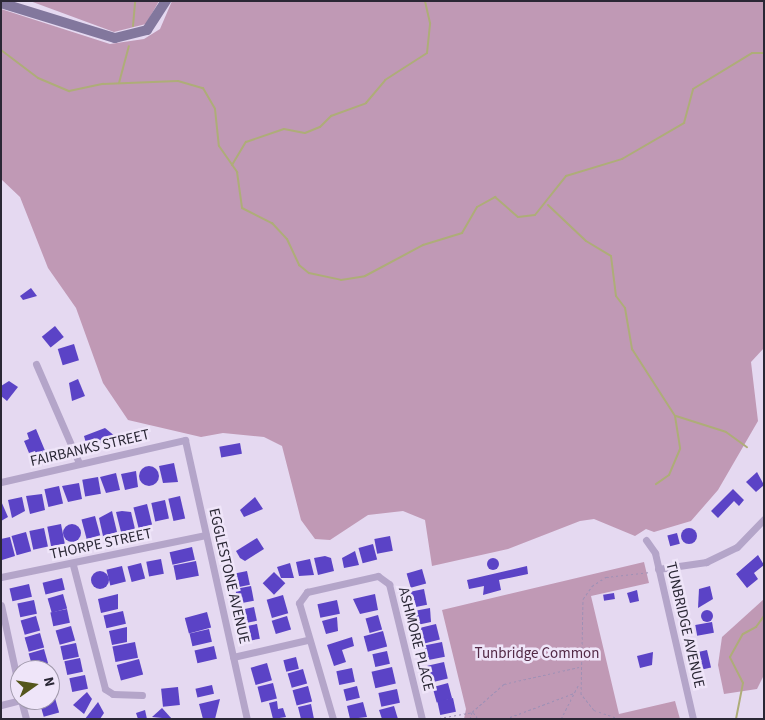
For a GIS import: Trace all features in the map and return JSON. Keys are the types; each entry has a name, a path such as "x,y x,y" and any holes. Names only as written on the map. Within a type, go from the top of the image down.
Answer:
{"street":[{"path":"1,3 115,38 148,30 166,1"},
{"path":"36,364 79,463"},
{"name":"FAIRBANKS STREET","path":"1,482 185,440"},
{"name":"EGGLESTONE AVENUE","path":"185,440 247,719"},
{"path":"658,569 706,562 737,547 764,519"},
{"name":"THORPE STREET","path":"1,576 73,565 206,534"},
{"name":"TUNBRIDGE AVENUE","path":"646,540 658,569 693,719"},
{"path":"73,565 106,689 113,694 142,695"},
{"name":"ASHMORE PLACE","path":"307,640 301,596 384,578 422,719"},
{"path":"1,605 13,660"},
{"path":"233,657 307,640 334,719"}],"path":[{"path":"561,719 578,684 583,599 592,586 617,574 658,569"},
{"path":"434,719 472,712 504,684 579,667"},
{"path":"578,684 594,710 620,719"},
{"path":"505,719 574,694"},
{"path":"470,719 472,712"},
{"path":"472,712 478,719"}],"green space":[{"path":"30,1 159,1 146,24 114,32"},
{"path":"172,1 764,1 764,348 751,362 758,421 718,490 691,521 654,532 646,529 635,536 594,519 580,521 508,549 432,566 425,520 403,511 368,515 330,540 315,539 301,520 282,446 264,437 223,433 201,437 128,420 103,383 76,308 48,268 20,197 1,179 1,9 110,44 144,39 160,29"},
{"name":"Tunbridge Common","path":"644,562 649,583 591,596 619,714 675,701 680,719 464,719 466,709 442,610"},
{"path":"764,599 764,675 757,689 724,694 718,665 722,637"}],"building":[{"path":"31,288 37,296 23,300 20,296"},
{"path":"55,326 64,337 51,348 42,337"},
{"path":"74,344 79,360 63,365 58,349"},
{"path":"78,379 85,396 72,401 69,383"},
{"path":"9,381 18,387 7,401 1,396 1,386"},
{"path":"105,428 116,437 87,447 84,436"},
{"path":"36,429 46,453 37,457 35,451 29,453 24,441 29,439 27,433"},
{"path":"240,443 242,454 221,457 219,447"},
{"path":"174,463 178,482 163,483 159,466"},
{"path":"149,466 156,469 159,476 156,483 149,486 142,483 139,476 142,469"},
{"path":"136,471 138,487 125,490 121,474"},
{"path":"757,472 764,485 756,492 746,482"},
{"path":"116,473 120,490 106,493 100,477"},
{"path":"98,477 101,494 85,497 82,480"},
{"path":"79,483 82,499 68,502 62,486"},
{"path":"59,486 63,504 48,507 44,489"},
{"path":"733,489 744,500 739,506 734,501 718,518 711,511"},
{"path":"42,494 45,510 30,514 26,496"},
{"path":"180,496 185,518 173,521 168,499"},
{"path":"22,497 25,511 12,518 8,500"},
{"path":"255,497 263,509 244,517 240,510"},
{"path":"165,500 169,519 155,521 151,503"},
{"path":"1,501 8,517 1,521"},
{"path":"147,504 152,524 138,528 133,507"},
{"path":"112,511 117,532 103,536 99,518"},
{"path":"116,512 131,512 135,529 121,532"},
{"path":"95,516 100,535 87,539 81,520"},
{"path":"61,524 65,544 51,546 47,527"},
{"path":"68,524 76,524 81,529 79,540 68,542 63,537 63,529"},
{"path":"44,528 48,547 33,550 29,531"},
{"path":"686,528 692,528 697,533 695,542 686,544 681,539 681,533"},
{"path":"26,532 31,551 17,555 12,536"},
{"path":"677,533 680,544 670,546 667,536"},
{"path":"390,536 393,551 377,554 374,539"},
{"path":"10,537 15,556 2,560 1,539"},
{"path":"257,538 264,549 245,561 240,558 236,551"},
{"path":"373,544 377,559 363,563 359,548"},
{"path":"192,547 195,560 173,565 170,552"},
{"path":"355,551 359,565 344,568 342,558"},
{"path":"758,555 764,565 754,573 758,579 747,588 736,574"},
{"path":"325,556 331,558 334,571 318,575 314,558"},
{"path":"493,558 499,564 493,570 487,564"},
{"path":"161,559 164,574 149,577 146,562"},
{"path":"310,559 314,575 299,576 296,562"},
{"path":"196,561 199,576 176,580 173,565"},
{"path":"141,563 145,578 132,582 127,567"},
{"path":"290,563 294,578 281,578 277,567"},
{"path":"122,566 126,582 110,585 106,570"},
{"path":"527,566 528,574 499,580 501,590 483,595 484,586 469,589 467,580"},
{"path":"422,569 426,583 411,588 407,573"},
{"path":"96,571 104,571 109,576 107,587 96,589 91,584 91,576"},
{"path":"247,571 250,585 234,588 231,574"},
{"path":"274,572 285,583 274,595 263,583"},
{"path":"62,578 65,590 45,594 43,583"},
{"path":"29,584 32,597 12,601 10,588"},
{"path":"251,586 254,601 238,604 235,589"},
{"path":"710,586 713,599 698,608 699,589"},
{"path":"424,589 427,605 413,607 410,592"},
{"path":"637,590 639,601 630,603 627,593"},
{"path":"614,593 615,599 604,601 603,595"},
{"path":"63,594 67,608 52,613 48,598"},
{"path":"118,594 118,609 101,613 98,599"},
{"path":"375,594 378,610 360,614 353,599"},
{"path":"283,595 288,613 272,618 267,600"},
{"path":"34,600 37,614 20,617 17,604"},
{"path":"337,600 340,614 320,618 317,604"},
{"path":"254,607 257,621 243,624 240,610"},
{"path":"430,608 431,622 417,625 414,611"},
{"path":"67,609 70,623 53,626 50,613"},
{"path":"709,610 712,611 712,621 705,622 702,621 701,614 702,611"},
{"path":"123,611 126,624 106,628 104,615"},
{"path":"207,612 211,627 189,633 185,618"},
{"path":"378,615 382,629 370,633 366,619"},
{"path":"36,616 40,630 25,635 21,620"},
{"path":"287,616 291,629 276,634 272,621"},
{"path":"337,617 338,631 326,634 322,621"},
{"path":"712,622 714,633 697,636 695,625"},
{"path":"257,624 260,639 246,641 243,627"},
{"path":"436,624 440,640 422,644 419,628"},
{"path":"71,626 75,640 60,645 56,630"},
{"path":"127,627 127,642 112,645 109,631"},
{"path":"209,629 212,642 192,646 190,633"},
{"path":"383,631 387,646 368,652 364,636"},
{"path":"40,633 44,647 29,652 25,637"},
{"path":"352,637 354,646 342,650 346,662 334,666 327,645"},
{"path":"135,642 138,658 115,662 112,646"},
{"path":"442,642 445,657 427,660 424,645"},
{"path":"76,643 79,657 63,660 60,646"},
{"path":"214,646 217,659 197,663 195,650"},
{"path":"44,649 47,660 31,660 29,653"},
{"path":"707,650 711,668 701,670 697,652"},
{"path":"387,651 390,664 375,667 372,654"},
{"path":"653,652 652,665 640,668 637,656"},
{"path":"296,657 299,669 286,672 283,660"},
{"path":"80,658 83,672 67,675 64,661"},
{"path":"139,659 143,674 121,680 117,665"},
{"path":"444,662 448,679 431,682 427,666"},
{"path":"267,663 272,680 256,685 251,668"},
{"path":"392,667 396,684 375,688 372,672"},
{"path":"352,668 355,682 339,685 336,671"},
{"path":"303,669 307,683 292,688 288,673"},
{"path":"85,675 88,689 72,692 69,678"},
{"path":"273,683 277,699 261,702 257,687"},
{"path":"448,683 452,698 437,703 433,687"},
{"path":"212,685 214,694 197,698 195,689"},
{"path":"308,686 312,701 297,706 293,690"},
{"path":"357,686 360,698 346,701 343,689"},
{"path":"178,687 180,705 163,707 161,689"},
{"path":"397,689 400,703 381,707 378,693"},
{"path":"87,692 92,699 84,714 73,705"},
{"path":"453,698 456,712 440,715 437,701"},
{"path":"220,699 215,719 203,719 199,704"},
{"path":"277,701 278,709 283,708 286,717 273,719 269,703"},
{"path":"98,702 104,713 100,719 85,719"},
{"path":"363,702 367,717 350,719 347,706"},
{"path":"311,704 314,719 301,719 298,707"},
{"path":"394,706 398,719 382,719 379,710"},
{"path":"162,708 172,719 152,717"},
{"path":"42,710 58,710 59,712 44,717"},
{"path":"145,710 147,719 138,719 136,713"}],"waterway":[{"path":"133,26 135,1"},
{"path":"232,165 246,142 284,129 305,133 320,127 331,116 366,103 385,80 427,53 430,23 425,1"},
{"path":"119,83 129,46"},
{"path":"1,50 38,78 69,91 103,84 178,81 203,88 215,109 219,146 237,172 242,208 272,223 287,239 299,265 309,273 341,280 365,276 423,245 462,233 477,207 495,197 518,217 535,215 566,176 622,159 684,123 693,89 752,53 764,53"},
{"path":"548,205 586,241 611,256 616,296 625,308 632,349 675,416 680,449 669,475 656,484"},
{"path":"676,416 726,432 747,447"},
{"path":"736,719 743,683 730,657 743,634 756,627 764,616"}]}
